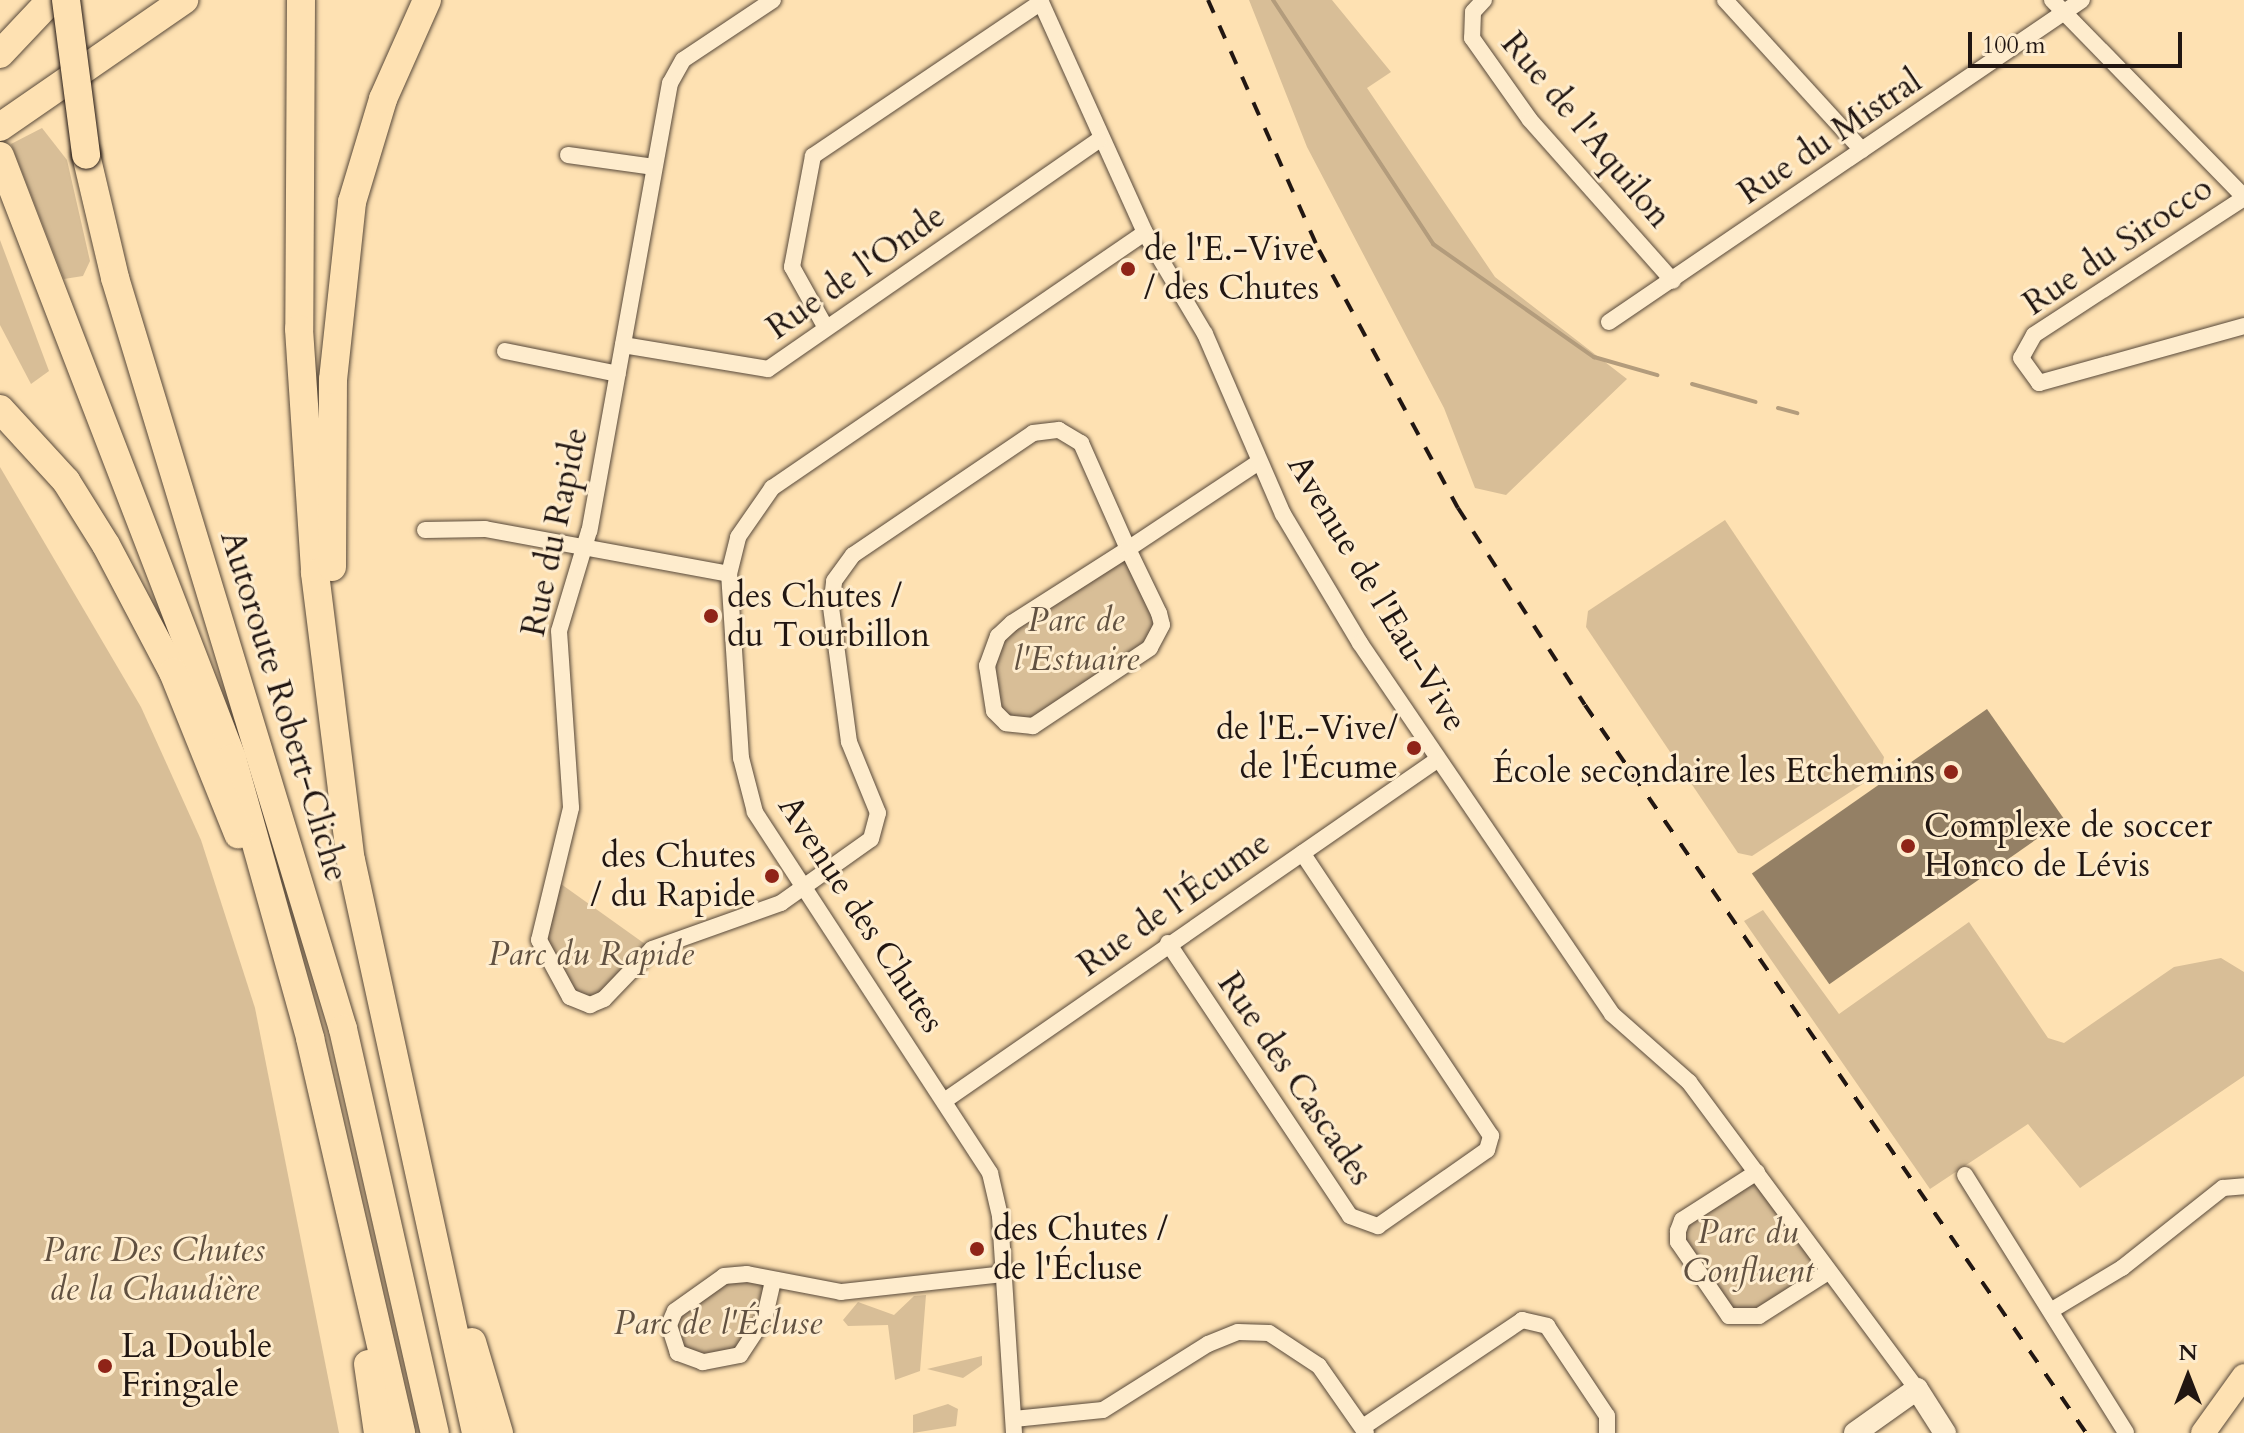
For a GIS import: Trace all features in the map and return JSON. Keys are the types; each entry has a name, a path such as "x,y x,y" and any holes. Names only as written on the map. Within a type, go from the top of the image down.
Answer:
{"highway":[{"path":"0,54 51,0"},
{"name":"Autoroute Robert-Cliche","path":"66,0 86,155 115,278 343,1029 435,1433"},
{"path":"0,127 184,0"},
{"path":"328,644 333,380 352,202 383,99 427,0"},
{"name":"Autoroute Robert-Cliche","path":"301,7 301,359 314,557 328,644 351,860 476,1433"},
{"path":"0,156 232,758 356,1236 401,1433"},
{"path":"0,409 66,481 106,545 173,672 275,920"},
{"path":"416,1169 499,1433"},
{"path":"356,1236 355,1293 378,1433"}],"main road":[{"path":"2203,1433 2244,1376"}],"street":[{"name":"Rue du Rapide","path":"773,0 674,71 654,167 584,552 558,643 571,808 539,940 570,997 590,1005 604,999 652,949 749,919 801,891 871,839 878,813 849,742 831,607 834,581 853,555 1046,428 1081,443 1128,549"},
{"path":"1725,0 1862,150"},
{"path":"2052,0 2244,198"},
{"name":"Rue du Mistral","path":"1609,322 2082,0"},
{"path":"826,328 792,267 813,156 1040,1"},
{"name":"Avenue de l'Eau-Vive","path":"1040,1 1099,140 1145,233 1205,334 1283,514 1437,760 1612,1014 1689,1082 1917,1389 1945,1433"},
{"name":"Rue de l'Aquilon","path":"1478,6 1472,38 1530,120 1673,281"},
{"name":"Rue de l'Onde","path":"623,345 758,370 826,328 1099,140"},
{"path":"568,155 654,167"},
{"name":"Rue du Sirocco","path":"2244,198 2034,335 2021,358 2039,383 2244,326"},
{"name":"Avenue des Chutes","path":"1014,1426 1004,1274 990,1173 947,1099 801,891 746,788 729,574 738,537 772,488 1145,233"},
{"path":"505,351 618,374"},
{"path":"1128,549 1159,613 1159,639 1033,726 1006,723 987,686 998,636 1128,549 1259,462"},
{"path":"425,530 485,529 584,552 729,574"},
{"name":"Rue de l'Écume","path":"947,1099 1168,943 1437,760"},
{"name":"Rue des Cascades","path":"1168,943 1350,1216 1378,1226 1487,1150 1491,1136 1302,853"},
{"path":"1757,1172 1682,1220 1678,1231 1678,1242 1729,1316 1759,1316 1828,1272"},
{"path":"1965,1175 2126,1433"},
{"path":"2052,1310 2122,1268 2223,1188 2244,1186"},
{"path":"773,1281 765,1317 740,1355 703,1362 678,1353 669,1325 707,1286 724,1276 773,1281 841,1292 1004,1274"},
{"path":"1014,1426 1103,1410 1238,1332 1269,1333 1294,1345 1319,1366 1364,1430 1522,1320 1547,1326 1607,1416 1607,1433"},
{"path":"1855,1433 1917,1389"}],"green space":[{"path":"1249,0 1332,0 1391,72 1367,88 1495,277 1627,379 1506,495 1475,488 1444,408 1307,147"},
{"path":"42,128 67,160 90,261 83,276 64,279 11,144"},
{"path":"0,240 49,371 31,384 0,325"},
{"name":"Parc Des Chutes de la Chaudière","path":"0,467 141,707 201,840 255,1008 339,1433 0,1433"},
{"path":"1725,520 1884,757 1881,772 1752,856 1738,853 1586,627 1588,611"},
{"name":"Parc de l'Estuaire","path":"1128,549 1159,613 1159,639 1033,726 1006,723 987,686 998,636"},
{"name":"Parc du Rapide","path":"554,879 652,949 604,999 578,1003 540,930"},
{"path":"1763,910 1839,1014 1969,922 2048,1038 2064,1043 2174,967 2221,958 2244,972 2244,1076 2080,1188 2028,1124 1930,1189 1744,921"},
{"name":"Parc du Confluent","path":"1757,1172 1828,1272 1759,1316 1729,1316 1678,1231"},
{"name":"Parc de l'Écluse","path":"724,1276 773,1281 740,1355 678,1353 675,1311"},
{"path":"926,1295 920,1371 895,1380 888,1325 848,1326 843,1320 858,1302 894,1315 914,1296"},
{"path":"982,1356 982,1365 963,1378 927,1369"},
{"path":"948,1404 958,1409 956,1426 913,1433 913,1415"}],"building":[{"name":"Complexe de soccer Honco de Lévis","path":"1987,709 2064,820 1829,984 1752,874"}],"waterway":[{"path":"1273,0 1433,244 1594,357 1657,375"},
{"path":"1692,384 1756,402"},
{"path":"1778,408 1797,413"}],"railway":[{"path":"1208,0 1319,250 1458,508 1585,705 2086,1433"}],"place":[{"name":"de l'E.-Vive / des Chutes","path":"1128,269"},
{"name":"des Chutes / du Tourbillon","path":"711,616"},
{"name":"de l'E.-Vive/ de l'Écume","path":"1414,748"},
{"name":"École secondaire les Etchemins","path":"1951,772"},
{"name":"Complexe de soccer Honco de Lévis","path":"1908,846"},
{"name":"des Chutes / du Rapide","path":"772,876"},
{"name":"des Chutes / de l'Écluse","path":"977,1249"},
{"name":"La Double Fringale","path":"105,1366"}]}
